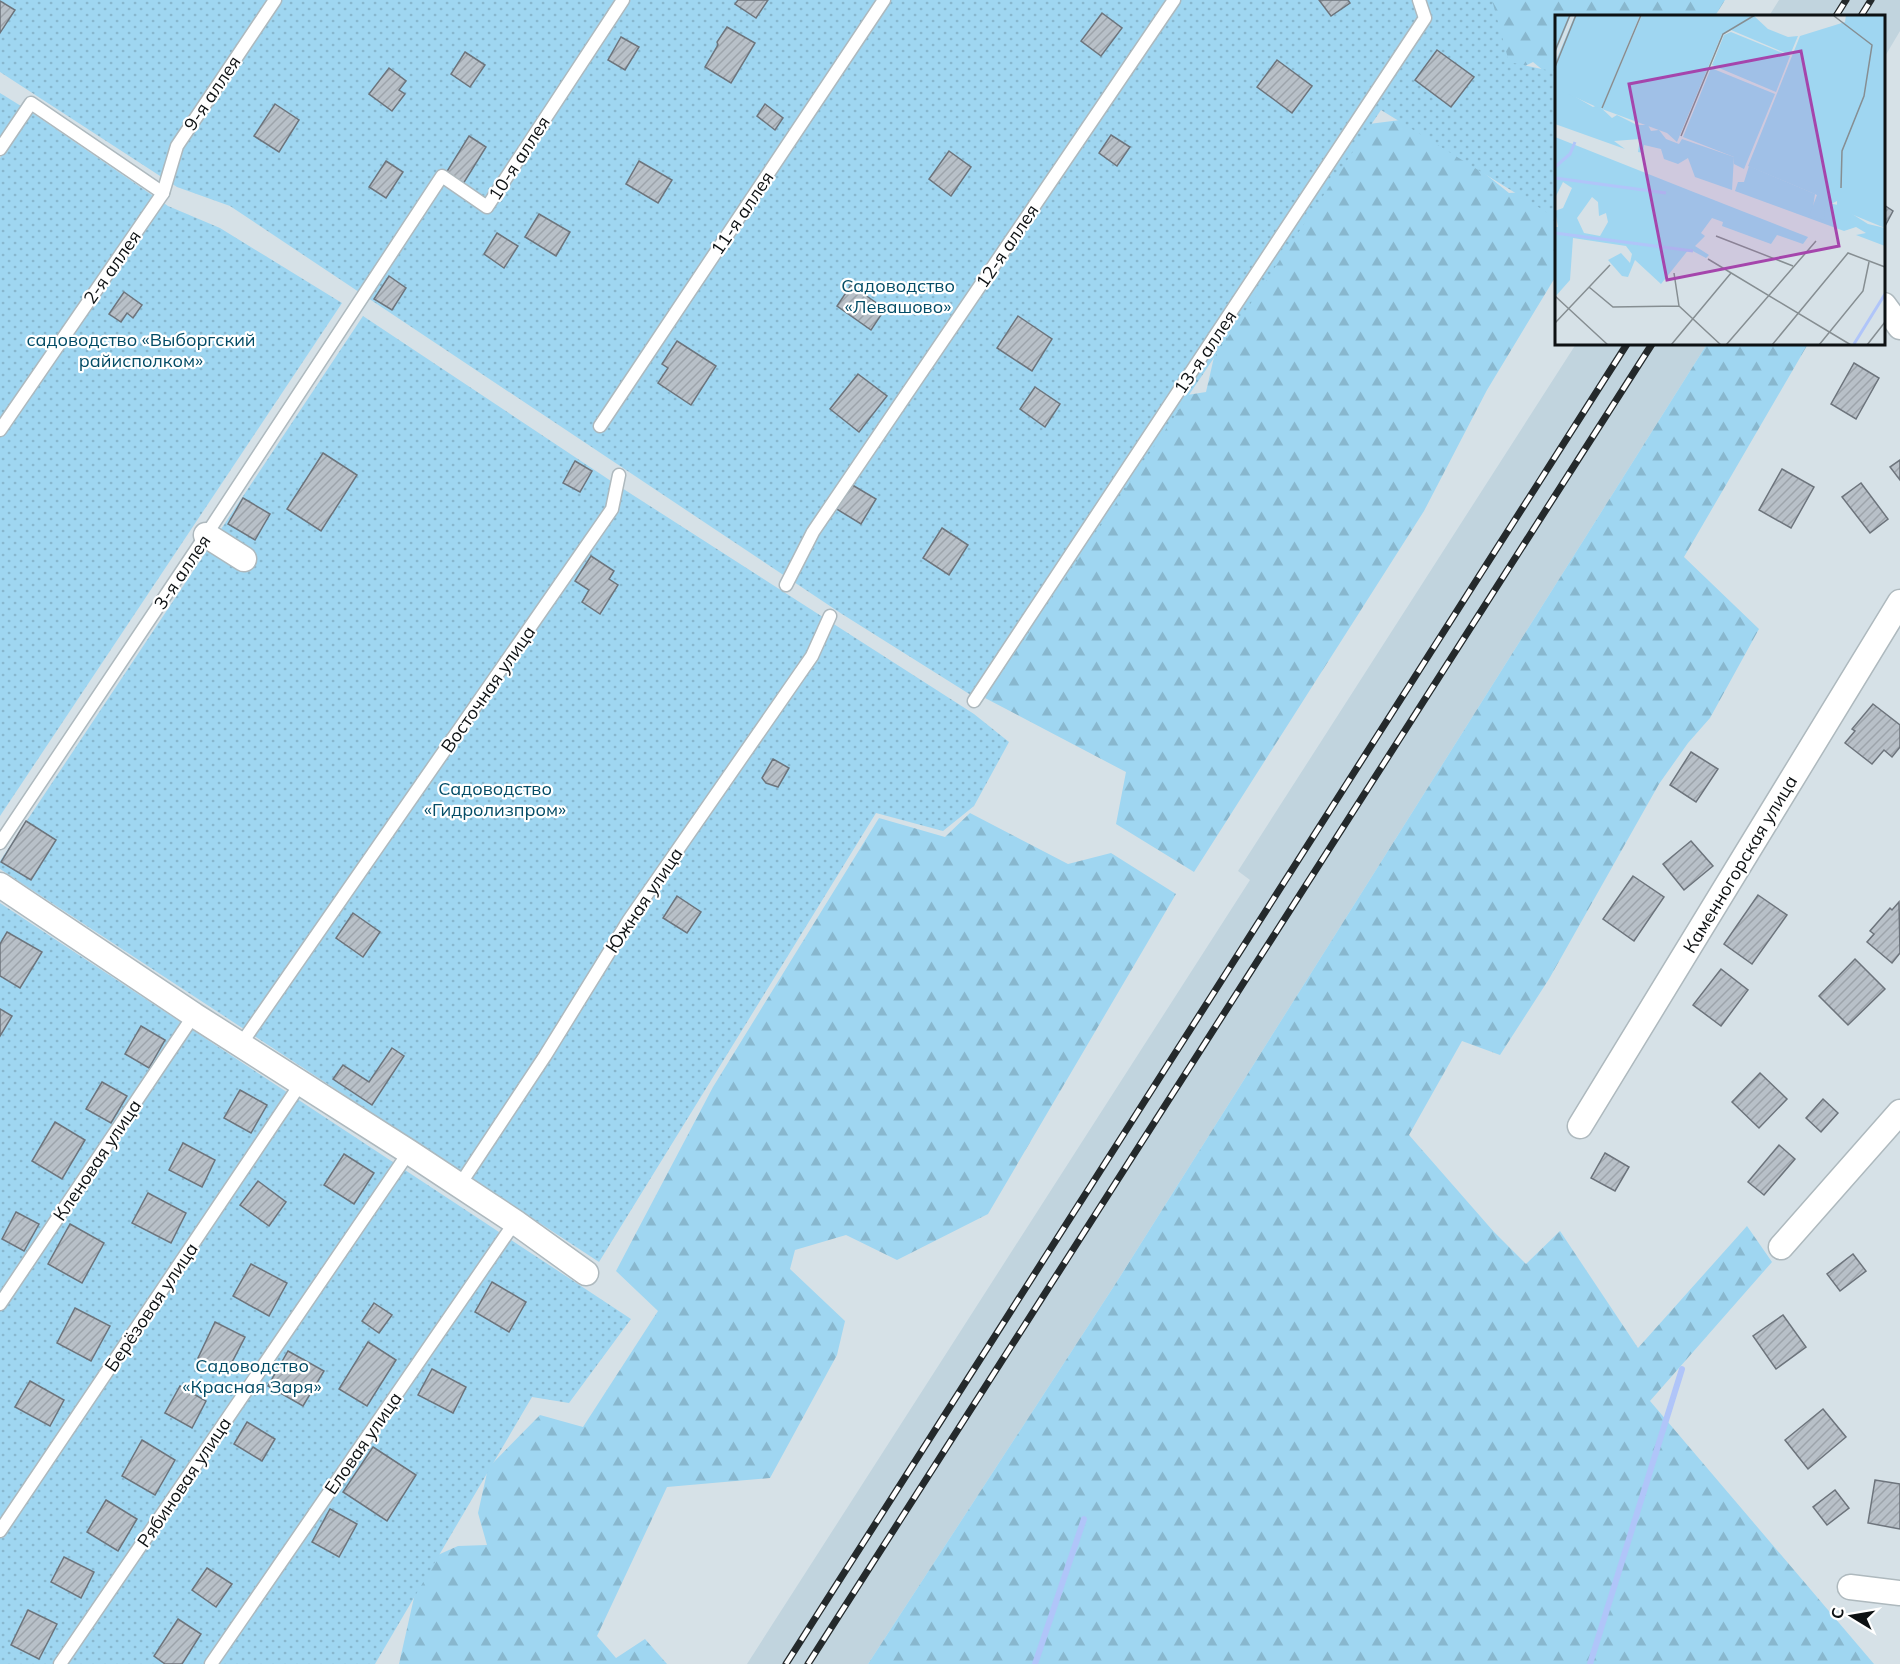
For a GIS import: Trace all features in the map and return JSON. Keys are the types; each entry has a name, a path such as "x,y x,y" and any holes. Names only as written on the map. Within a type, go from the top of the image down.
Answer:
{"street":[{"path":"1885,306 1900,327"},
{"path":"206,536 244,559"},
{"name":"Каменногорская улица","path":"1580,1126 1900,602"},
{"path":"0,885 194,1015 515,1222 586,1273"},
{"path":"1781,1247 1900,1112"},
{"path":"1850,1587 1900,1593"}],"lane":[{"name":"9-я аллея","path":"164,194 177,146 275,0"},
{"name":"10-я аллея","path":"362,300 442,176 487,207 623,0"},
{"name":"11-я аллея","path":"600,426 884,0"},
{"name":"12-я аллея","path":"786,585 813,532 1174,0"},
{"name":"13-я аллея","path":"974,700 1425,18 1419,0"},
{"path":"0,149 31,103 164,194"},
{"name":"2-я аллея","path":"0,430 164,194"},
{"name":"3-я аллея","path":"0,843 362,300"},
{"name":"Восточная улица","path":"241,1044 612,509 619,475"},
{"name":"Южная улица","path":"459,1186 545,1056 629,920 812,656 830,616"},
{"name":"Кленовая улица","path":"0,1304 194,1015"},
{"name":"Берёзовая улица","path":"0,1531 301,1083"},
{"name":"Рябиновая улица","path":"60,1664 409,1152"},
{"name":"Еловая улица","path":"211,1664 515,1222"}],"shaded area":[{"path":"1779,0 1900,0 1900,31 1885,56 1885,15 1770,15"},
{"path":"1575,345 1706,345 1116,1283 868,1664 747,1664 1250,880 1238,871"}],"green space":[{"name":"Садоводство «Левашово»","path":"0,0 1492,0 1509,62 1555,72 1555,217 1381,110 982,702 842,614 230,206 177,187 0,72"},
{"path":"1487,0 1725,0 1716,15 1555,15 1555,80 1533,62 1499,79"},
{"path":"0,93 21,106 0,138"},
{"name":"садоводство «Выборгский райисполком»","path":"31,112 168,206 220,228 342,303 0,816 0,158"},
{"path":"1416,118 1509,193 1546,191 1555,180 1555,278 1487,390 1424,511 1194,872 1116,824 1126,772 985,698 1162,399 1206,392 1228,296 1369,124"},
{"name":"Садоводство «Гидролизпром»","path":"363,316 611,481 974,714 1009,742 974,806 943,831 876,813 599,1262 0,869 0,861"},
{"path":"1706,345 1807,345 1684,557 1759,629 1710,718 1688,743 1659,784 1549,979 1500,1055 1462,1041 1409,1135 1494,1232 1526,1264 1560,1231 1638,1348 1747,1226 1772,1262 1650,1401 1874,1664 868,1664 1116,1283"},
{"path":"970,813 1068,864 1111,853 1176,894 988,1214 897,1260 846,1235 795,1250 790,1269 845,1321 837,1355 770,1478 667,1487 597,1636 616,1658 645,1639 667,1664 399,1664 422,1562 458,1546 487,1545 478,1513 488,1468 540,1415 583,1427 658,1311 616,1271 713,1087 879,818 945,837"},
{"name":"Садоводство «Красная Заря»","path":"0,903 631,1319 569,1403 532,1397 375,1664 0,1664"}],"building":[{"path":"738,0 768,0 756,18 735,4"},
{"path":"1319,0 1348,0 1350,3 1331,16"},
{"path":"0,1 15,10 0,33"},
{"path":"1102,13 1122,28 1101,56 1081,41"},
{"path":"727,27 755,43 731,83 705,67"},
{"path":"621,37 639,47 625,70 608,60"},
{"path":"1437,50 1474,77 1451,107 1415,80"},
{"path":"465,52 485,65 470,87 451,74"},
{"path":"1277,60 1312,86 1292,113 1257,87"},
{"path":"389,68 406,81 399,90 405,94 392,111 369,94"},
{"path":"275,104 299,120 279,152 254,136"},
{"path":"765,104 783,118 775,130 757,116"},
{"path":"1111,135 1130,147 1117,166 1099,153"},
{"path":"469,136 486,147 463,184 446,173"},
{"path":"949,151 971,167 951,196 929,179"},
{"path":"386,161 403,172 386,198 369,187"},
{"path":"639,161 672,180 658,203 626,184"},
{"path":"1885,206 1893,211 1885,226"},
{"path":"539,214 570,232 556,256 525,237"},
{"path":"497,233 518,246 504,268 484,254"},
{"path":"389,276 406,288 392,310 374,299"},
{"path":"851,285 885,309 871,330 837,306"},
{"path":"124,292 142,305 133,318 127,313 121,322 109,314"},
{"path":"1018,316 1052,339 1032,371 997,348"},
{"path":"677,341 716,366 691,405 658,383 668,368 662,364"},
{"path":"1854,363 1879,378 1856,419 1831,404"},
{"path":"858,374 887,396 859,432 830,409"},
{"path":"1035,387 1060,404 1045,427 1020,409"},
{"path":"323,453 357,475 321,531 287,509"},
{"path":"1900,460 1900,480 1890,467"},
{"path":"575,461 592,471 580,492 563,483"},
{"path":"1782,469 1814,487 1791,528 1759,510"},
{"path":"849,483 876,499 861,524 835,508"},
{"path":"1861,483 1888,519 1870,533 1842,497"},
{"path":"243,498 270,514 255,540 228,524"},
{"path":"942,528 968,545 949,575 923,558"},
{"path":"591,556 614,571 609,579 618,585 600,614 582,602 589,590 575,581"},
{"path":"1873,704 1900,725 1900,747 1892,757 1884,750 1872,764 1845,743 1855,731 1852,729"},
{"path":"1691,752 1718,769 1696,802 1670,785"},
{"path":"773,759 789,768 778,787 766,783 762,778"},
{"path":"26,821 56,840 31,880 1,862"},
{"path":"1691,841 1713,866 1684,890 1663,864"},
{"path":"1633,876 1664,897 1634,941 1603,919"},
{"path":"1758,895 1787,915 1752,964 1724,944"},
{"path":"677,896 701,912 687,933 663,918"},
{"path":"1899,902 1900,953 1892,963 1867,942 1874,934 1870,931 1890,908 1892,910"},
{"path":"353,913 380,932 363,957 336,938"},
{"path":"7,932 42,952 20,988 0,976 0,944"},
{"path":"1855,959 1885,989 1848,1025 1819,996"},
{"path":"1721,969 1748,990 1721,1026 1693,1005"},
{"path":"0,1009 12,1016 0,1036"},
{"path":"141,1026 165,1040 149,1068 125,1054"},
{"path":"392,1048 404,1056 372,1105 333,1079 343,1065 369,1082"},
{"path":"1760,1073 1787,1099 1759,1128 1732,1102"},
{"path":"102,1082 127,1096 111,1123 86,1109"},
{"path":"240,1090 267,1105 251,1133 224,1118"},
{"path":"1823,1099 1838,1113 1821,1132 1806,1118"},
{"path":"55,1122 85,1140 62,1179 32,1161"},
{"path":"183,1143 215,1160 202,1187 169,1170"},
{"path":"1779,1145 1795,1159 1764,1195 1748,1182"},
{"path":"1605,1153 1629,1167 1615,1191 1591,1178"},
{"path":"344,1154 374,1173 354,1204 324,1185"},
{"path":"258,1181 286,1202 269,1226 240,1205"},
{"path":"148,1193 186,1213 171,1243 132,1223"},
{"path":"16,1212 39,1224 24,1251 2,1239"},
{"path":"70,1224 104,1243 82,1283 48,1264"},
{"path":"1853,1254 1866,1271 1840,1291 1827,1274"},
{"path":"251,1264 287,1283 269,1316 233,1296"},
{"path":"492,1282 526,1302 509,1332 475,1312"},
{"path":"374,1303 392,1315 379,1333 362,1321"},
{"path":"75,1308 110,1326 91,1361 57,1343"},
{"path":"1783,1315 1806,1347 1776,1369 1753,1336"},
{"path":"215,1322 245,1337 227,1372 198,1358"},
{"path":"368,1342 396,1360 367,1406 339,1389"},
{"path":"288,1351 324,1371 303,1406 268,1386"},
{"path":"432,1369 466,1387 453,1413 418,1395"},
{"path":"30,1381 64,1400 50,1426 15,1407"},
{"path":"180,1386 206,1401 192,1428 165,1413"},
{"path":"1823,1409 1846,1437 1808,1469 1785,1440"},
{"path":"247,1422 275,1439 262,1461 234,1444"},
{"path":"142,1440 175,1460 155,1495 122,1476"},
{"path":"373,1447 416,1475 387,1521 343,1492"},
{"path":"1875,1480 1900,1484 1900,1529 1868,1523"},
{"path":"1835,1490 1849,1508 1827,1525 1813,1507"},
{"path":"106,1500 137,1519 118,1551 87,1532"},
{"path":"330,1509 357,1524 339,1557 312,1542"},
{"path":"64,1557 94,1572 81,1598 51,1582"},
{"path":"207,1568 232,1584 216,1607 192,1590"},
{"path":"28,1610 57,1624 39,1659 11,1645"},
{"path":"178,1619 201,1634 182,1664 165,1664 154,1656"}],"waterway":[{"path":"1590,1664 1682,1369"},
{"path":"1035,1664 1084,1519"}],"railway":[{"path":"1837,15 1846,0"},
{"path":"1862,15 1871,0"},
{"path":"786,1664 1626,345"},
{"path":"808,1664 1651,345"}]}
